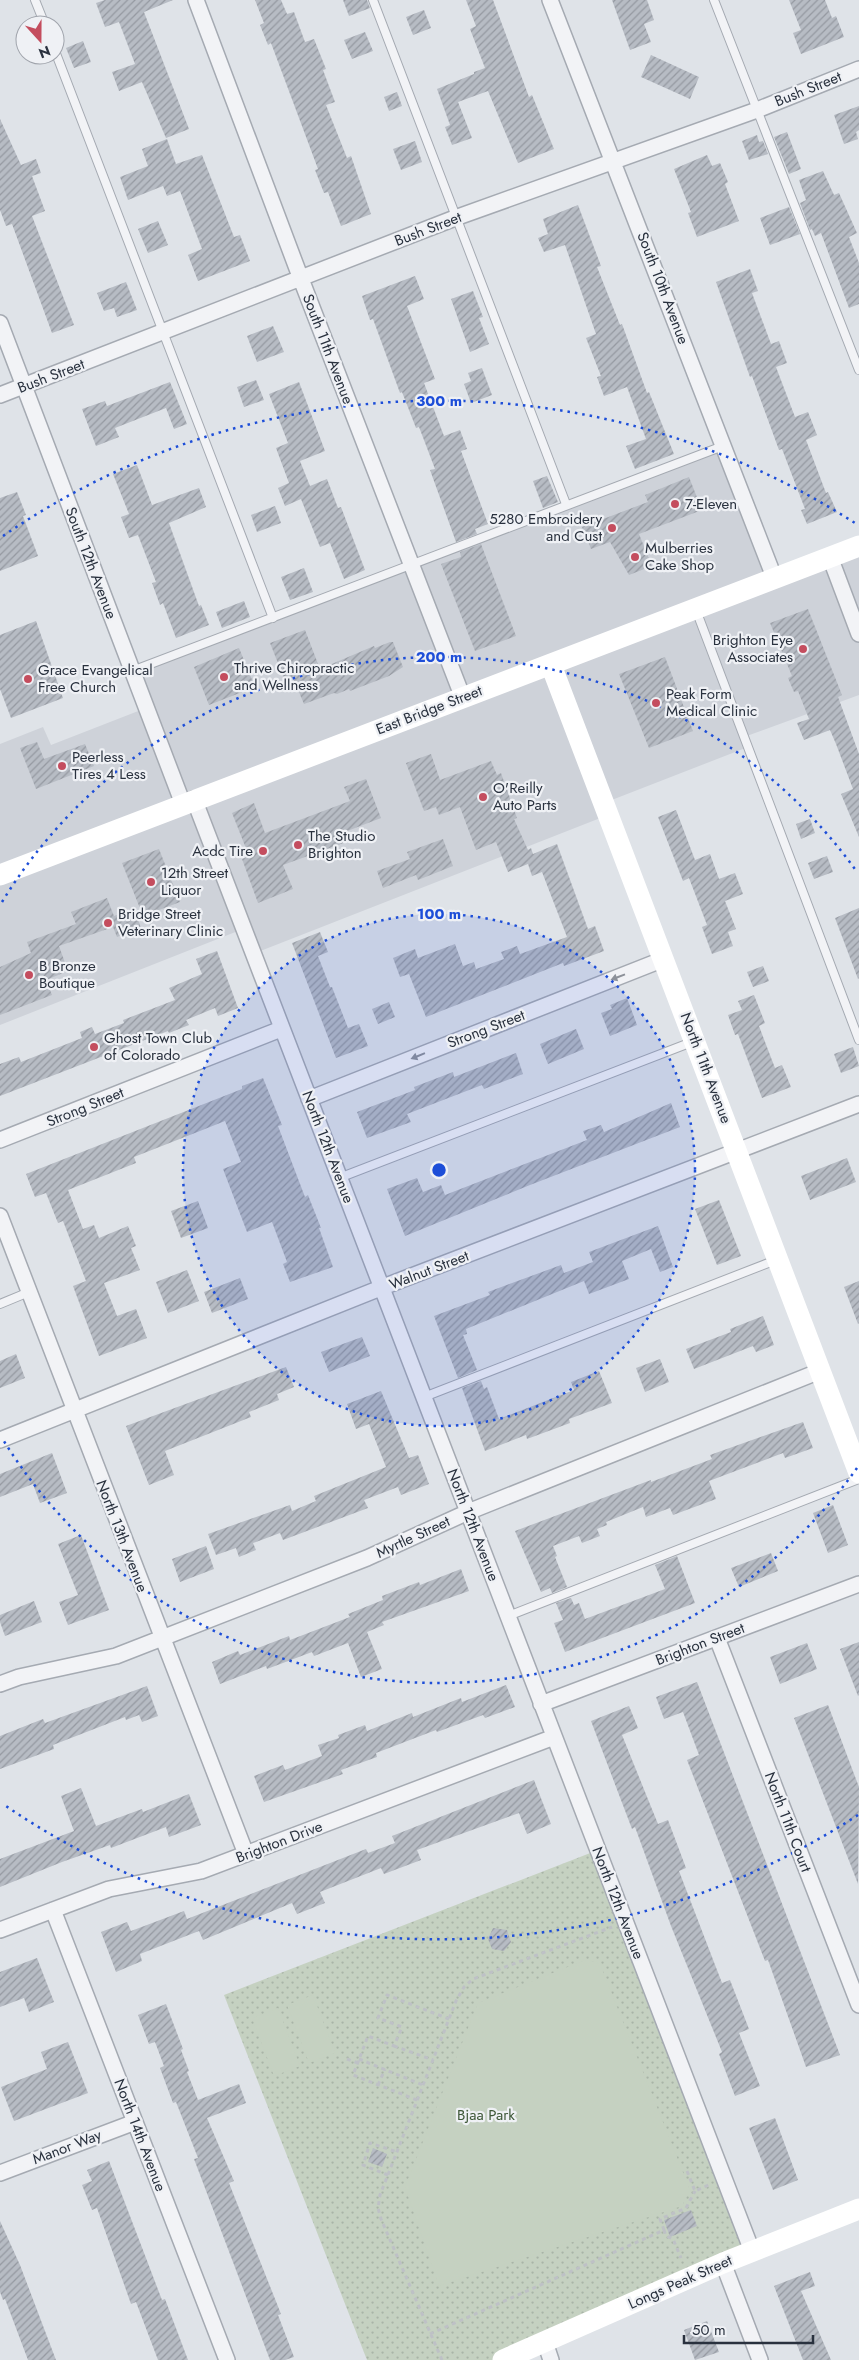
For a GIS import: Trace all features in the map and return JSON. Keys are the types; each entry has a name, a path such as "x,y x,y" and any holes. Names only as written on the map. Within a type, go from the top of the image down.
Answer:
{"street":[{"name":"South 11th Avenue","path":"196,0 301,279 463,698"},
{"name":"South 10th Avenue","path":"550,0 774,577"},
{"name":"Bush Street","path":"0,395 455,218 756,110 859,70"},
{"name":"South 12th Avenue","path":"0,323 132,671 188,802"},
{"name":"East Bridge Street","path":"0,875 859,546"},
{"path":"830,557 859,634"},
{"name":"North 11th Avenue","path":"551,665 859,1473"},
{"name":"North 12th Avenue","path":"188,802 383,1287 541,1704 752,2251"},
{"name":"Strong Street","path":"309,1099 664,959"},
{"name":"Strong Street","path":"0,1140 281,1030"},
{"name":"Walnut Street","path":"0,1440 383,1287 859,1104"},
{"name":"North 13th Avenue","path":"0,1216 246,1854"},
{"name":"Myrtle Street","path":"0,1684 18,1677 103,1660 162,1639 367,1558 468,1512 820,1371"},
{"name":"Brighton Street","path":"541,1704 859,1584"},
{"name":"North 11th Court","path":"717,1638 859,2005"},
{"name":"Brighton Drive","path":"0,1930 109,1889 184,1876 554,1737"},
{"name":"North 14th Avenue","path":"53,1910 227,2360"},
{"name":"Manor Way","path":"0,2173 135,2122"},
{"name":"Longs Peak Street","path":"503,2360 548,2351 723,2263 859,2209"},
{"path":"723,2263 760,2360"}],"lane":[{"path":"36,0 41,15"},
{"path":"373,0 566,504"},
{"path":"714,0 859,370"},
{"path":"60,65 273,618"},
{"path":"132,671 412,566 566,504 723,446"},
{"path":"695,608 859,1040"},
{"path":"339,1178 695,1040"},
{"path":"424,1397 777,1259"},
{"path":"0,1304 29,1292"},
{"path":"508,1616 859,1479"}],"path":[{"path":"442,2360 381,2219 379,2202 423,2084 464,1987 474,1979 613,1927"},
{"path":"394,2046 402,2027 378,2018 387,1995 449,2019"},
{"path":"417,2100 353,2075 368,2036 433,2060"},
{"path":"347,2059 385,2069 423,2084"},
{"path":"378,2085 385,2069"},
{"path":"388,2175 363,2165 370,2143 397,2152"},
{"path":"687,2171 695,2191"},
{"path":"681,2258 673,2239 666,2236 660,2218 686,2208 695,2191 711,2184"},
{"path":"430,2334 664,2230"}],"shaded area":[{"path":"723,446 774,577 859,546 859,695 744,737 748,747 604,803 608,815 253,954 243,929 0,1025 0,744 43,727 51,745 146,708 132,671"}],"green space":[{"name":"Bjaa Park","path":"598,1850 752,2251 503,2360 367,2360 224,1995"},
{"path":"585,1960 597,1962 602,1969 690,2190 682,2206 439,2286 405,2187 478,2003"},
{"path":"313,1995 335,2053 309,2063 287,2005"},
{"path":"278,2008 300,2066 274,2076 252,2018"}],"building":[{"path":"105,0 173,0 144,12 189,129 166,138 142,82 119,91 112,72 135,64 119,22 105,27 96,3"},
{"path":"255,0 281,0 287,14 294,12 305,42 314,39 326,69 323,70 335,102 326,105 347,158 351,156 371,214 341,226 328,192 324,193 315,170 318,169 271,43 268,45 260,25 264,23"},
{"path":"343,0 367,0 370,8 349,16"},
{"path":"466,0 493,0 529,97 532,95 554,149 518,163 488,91 458,102 472,138 452,145 445,127 450,125 437,89 485,68 470,29 476,26"},
{"path":"612,0 647,0 654,20 644,24 651,42 630,50"},
{"path":"789,0 825,0 832,18 836,16 844,37 801,54 793,33 801,30"},
{"path":"424,10 431,28 413,35 406,17"},
{"path":"365,32 373,51 352,59 344,40"},
{"path":"83,41 91,62 74,68 66,48"},
{"path":"651,55 699,77 690,99 641,77"},
{"path":"397,92 402,106 389,111 384,97"},
{"path":"859,106 859,130 856,132 858,139 844,144 834,115"},
{"path":"0,119 21,165 36,159 41,173 32,176 45,211 32,216 74,325 52,333 12,224 6,226 0,210"},
{"path":"787,132 801,169 789,174 774,137"},
{"path":"757,135 759,142 763,141 768,154 749,160 742,141"},
{"path":"167,139 176,164 202,155 234,237 240,235 250,261 198,281 188,255 202,249 180,191 167,196 163,186 128,200 120,177 148,166 142,149"},
{"path":"415,141 422,162 401,170 393,149"},
{"path":"707,155 712,166 720,163 728,182 725,184 739,221 697,237 688,213 691,212 674,169"},
{"path":"823,171 834,195 839,193 857,233 849,237 859,263 859,304 849,308 821,233 815,236 812,229 810,230 800,203 806,200 799,180"},
{"path":"578,205 601,266 597,267 620,325 622,324 647,393 649,392 674,454 635,469 626,446 646,439 627,387 604,396 597,377 601,376 586,338 596,334 565,245 544,252 538,238 548,234 543,219"},
{"path":"789,207 800,234 770,245 760,218"},
{"path":"158,221 168,245 148,253 138,229"},
{"path":"750,269 758,291 752,293 771,344 779,341 787,363 776,367 795,417 808,412 817,435 806,440 826,493 828,492 837,512 807,524 801,510 805,509 782,449 779,450 752,376 750,377 716,282"},
{"path":"415,276 424,299 407,306 435,379 424,383 444,436 460,430 467,449 461,451 488,524 475,529 477,534 456,542 430,470 435,469 419,427 416,428 402,392 400,393 373,319 370,320 362,296"},
{"path":"126,282 137,310 117,317 114,308 104,311 97,293"},
{"path":"473,291 483,317 479,318 489,344 470,352 451,299"},
{"path":"273,326 284,352 257,362 247,336"},
{"path":"482,368 492,395 471,403 464,384 471,381 468,373"},
{"path":"256,380 264,400 244,407 237,387"},
{"path":"170,382 187,424 174,429 166,408 115,428 119,437 96,446 82,409 105,401 107,406"},
{"path":"299,382 325,451 300,461 310,486 327,479 338,508 341,507 365,570 344,579 330,543 320,547 301,499 285,506 278,488 289,483 276,448 288,443 269,394"},
{"path":"137,465 152,505 199,488 206,507 169,523 199,606 201,605 209,625 176,638 163,603 160,605 152,583 156,582 138,535 129,538 121,517 129,514 113,474"},
{"path":"547,476 558,502 543,508 533,481"},
{"path":"689,477 702,510 639,534 652,566 629,575 610,542 591,549 582,527 648,502 645,495"},
{"path":"17,492 26,515 23,516 38,556 0,571 0,498"},
{"path":"275,506 281,523 257,532 251,515"},
{"path":"481,544 516,636 475,651 441,564 461,557 460,552"},
{"path":"304,568 313,592 290,600 281,577"},
{"path":"244,601 250,617 222,628 216,612"},
{"path":"808,609 842,695 838,697 859,754 859,837 841,794 853,789 836,744 830,730 804,740 797,723 809,719 798,691 794,692 788,678 792,676 770,623"},
{"name":"Grace Evangelical Free Church","path":"36,621 63,698 11,718 0,689 0,635"},
{"path":"305,630 320,669 374,646 375,648 390,642 393,642 403,667 389,676 350,691 349,689 337,694 334,693 304,704 293,678 285,681 270,643"},
{"name":"Thrive Chiropractic and Wellness","path":"239,648 255,687 209,705 194,667"},
{"name":"Peak Form Medical Clinic","path":"665,657 693,731 649,748 619,674"},
{"name":"Peerless Tires 4 Less","path":"37,742 44,759 85,744 94,766 36,789 20,748"},
{"path":"431,754 440,780 491,761 497,775 501,773 517,818 514,819 528,850 531,848 533,854 557,844 588,929 595,926 604,951 564,966 563,963 426,1017 409,974 400,977 393,958 415,949 418,958 455,944 463,966 474,962 476,969 504,959 501,952 517,946 520,954 567,937 542,872 532,876 528,864 508,872 496,842 476,850 460,807 439,815 436,807 424,811 406,763"},
{"path":"366,779 381,818 342,833 346,842 283,865 293,889 258,903 242,859 249,856 232,813 254,803 265,833 350,801 344,787"},
{"path":"676,810 695,860 710,854 719,879 735,873 743,894 725,901 736,929 728,932 733,946 712,954 702,927 707,925 689,878 683,881 658,817"},
{"path":"810,819 815,833 801,839 796,824"},
{"path":"443,839 453,866 418,880 416,875 383,888 377,871 410,859 407,852"},
{"name":"12th Street Liquor","path":"159,849 180,902 143,916 122,863"},
{"path":"827,856 833,872 814,879 808,863"},
{"path":"107,898 114,916 134,908 141,928 117,937 113,927 59,946 68,971 46,980 52,995 0,1015 0,967 31,953 27,942 76,924 71,912"},
{"path":"859,908 859,978 858,979 835,918"},
{"path":"320,932 328,952 318,956 330,987 332,987 348,1028 359,1024 368,1046 336,1058 292,943"},
{"path":"217,951 238,1008 218,1016 215,1008 186,1020 189,1025 169,1033 168,1031 0,1096 0,1064 19,1057 21,1062 82,1038 80,1032 92,1027 95,1034 124,1023 123,1020 175,1000 169,988 202,974 196,959"},
{"path":"763,966 769,981 753,987 747,972"},
{"path":"754,995 765,1023 759,1026 775,1068 782,1065 791,1087 762,1098 738,1034 735,1035 728,1015 742,1010 738,1001"},
{"path":"627,998 637,1025 610,1036 601,1013 612,1009 610,1005"},
{"path":"389,1002 395,1017 378,1024 372,1009"},
{"path":"576,1029 584,1049 548,1064 540,1044"},
{"path":"853,1047 859,1066 841,1073 834,1054"},
{"path":"516,1053 523,1074 484,1089 482,1085 407,1114 411,1122 367,1138 357,1112 415,1090 414,1087 453,1072 454,1077"},
{"path":"263,1078 282,1125 278,1126 305,1197 308,1195 321,1228 319,1228 333,1267 290,1282 283,1264 287,1262 272,1222 247,1232 223,1169 241,1162 225,1121 134,1157 136,1163 68,1190 83,1229 94,1225 99,1238 128,1226 136,1246 131,1248 140,1270 104,1283 117,1316 136,1309 147,1338 99,1356 73,1286 86,1281 63,1221 58,1223 46,1193 35,1197 26,1174 242,1089 242,1086"},
{"path":"671,1103 680,1127 405,1236 387,1189 417,1178 423,1192 441,1185 445,1195 587,1140 583,1131 601,1125 604,1132"},
{"path":"847,1158 856,1182 810,1200 801,1176"},
{"path":"719,1200 741,1256 717,1265 695,1209"},
{"path":"198,1201 208,1228 181,1238 171,1211"},
{"path":"658,1226 673,1267 660,1272 651,1249 622,1261 629,1279 589,1294 584,1281 466,1329 467,1334 463,1335 477,1370 458,1378 434,1316 490,1295 488,1292 561,1265 564,1273 593,1262 589,1252"},
{"path":"187,1270 199,1301 168,1313 156,1282"},
{"path":"240,1278 248,1299 212,1313 204,1292"},
{"path":"859,1281 859,1323 858,1324 844,1287"},
{"path":"763,1316 774,1345 756,1352 753,1346 694,1369 686,1349 731,1332 730,1329"},
{"path":"362,1337 370,1356 329,1372 321,1352"},
{"path":"16,1354 25,1378 0,1388 0,1361"},
{"path":"660,1359 669,1382 645,1392 636,1368"},
{"path":"286,1367 294,1387 277,1394 279,1400 249,1412 251,1417 165,1451 174,1475 149,1485 126,1426"},
{"path":"599,1371 612,1403 569,1419 570,1423 527,1439 526,1435 485,1451 462,1388 481,1381 484,1389 487,1387 499,1419 574,1390 571,1382"},
{"path":"381,1391 409,1458 418,1455 429,1484 401,1495 398,1487 364,1500 368,1508 283,1540 280,1533 253,1543 256,1550 239,1557 236,1548 216,1555 208,1534 290,1505 292,1511 316,1501 314,1496 386,1467 369,1424 356,1429 347,1404"},
{"path":"803,1422 813,1448 785,1458 783,1453 709,1481 716,1499 673,1515 670,1508 646,1517 643,1507 606,1522 607,1525 597,1529 600,1536 582,1543 579,1536 553,1546 557,1556 555,1557 567,1587 552,1593 550,1588 541,1592 515,1531 712,1459 710,1455"},
{"path":"52,1453 67,1493 40,1503 33,1484 0,1497 0,1474"},
{"path":"833,1505 848,1545 828,1553 813,1513"},
{"path":"81,1535 109,1610 68,1625 59,1602 78,1595 58,1544"},
{"path":"206,1546 214,1569 180,1582 172,1559"},
{"path":"771,1553 778,1571 739,1587 731,1568"},
{"path":"677,1556 695,1603 565,1652 554,1623 563,1620 556,1603 571,1598 574,1605 579,1603 585,1619 665,1589 655,1565"},
{"path":"461,1569 469,1591 382,1622 384,1625 367,1632 382,1669 361,1677 348,1643 314,1656 312,1652 267,1669 266,1666 220,1684 212,1662 238,1651 240,1655 289,1636 290,1640 350,1617 348,1614 383,1600 382,1596 419,1582 420,1585"},
{"path":"34,1601 42,1622 5,1636 0,1622 0,1615"},
{"path":"859,1642 859,1695 858,1696 840,1649"},
{"path":"807,1643 817,1669 780,1684 770,1657"},
{"path":"697,1682 840,2055 806,2067 768,1960 765,1961 687,1760 699,1755 683,1712 664,1719 656,1697"},
{"path":"506,1685 515,1707 485,1718 483,1715 437,1732 436,1730 376,1753 377,1757 341,1770 343,1774 264,1802 254,1776 283,1765 285,1770 322,1756 318,1745 339,1738 338,1735 365,1725 367,1731 412,1713 413,1717 461,1698 462,1702"},
{"path":"147,1686 158,1716 142,1722 139,1715 126,1720 125,1717 53,1745 54,1749 0,1769 0,1736 43,1719 45,1723"},
{"path":"828,1705 859,1787 858,1884 794,1718"},
{"path":"629,1706 638,1728 622,1735 658,1824 668,1820 686,1868 679,1871 722,1983 730,1980 749,2029 739,2033 760,2086 735,2096 719,2054 722,2052 671,1926 635,1827 632,1829 591,1721"},
{"path":"534,1780 551,1824 527,1834 519,1813 417,1850 421,1860 384,1874 381,1868 320,1892 325,1903 297,1914 292,1903 203,1940 199,1931 140,1954 142,1961 116,1972 101,1932 127,1922 131,1931 184,1911 187,1919 366,1849 368,1853 395,1843 392,1836"},
{"path":"81,1788 96,1826 142,1809 143,1812 189,1794 201,1825 169,1837 166,1827 111,1848 110,1845 62,1862 0,1887 0,1859 74,1831 61,1796"},
{"path":"493,1928 507,1930 511,1942 504,1951 492,1949 488,1939"},
{"path":"37,1958 54,2002 29,2012 24,1998 0,2007 0,1972"},
{"path":"166,2004 183,2049 181,2050 189,2071 187,2072 198,2100 239,2084 246,2103 207,2118 234,2181 229,2183 281,2314 278,2315 294,2357 285,2360 270,2360 194,2159 198,2158 176,2102 173,2103 160,2068 164,2066 155,2042 149,2044 138,2015"},
{"path":"68,2042 88,2093 14,2121 1,2087 47,2069 41,2052"},
{"path":"775,2118 798,2180 773,2190 749,2128"},
{"path":"373,2148 387,2154 382,2167 368,2162"},
{"path":"109,2161 162,2300 165,2299 188,2360 158,2360 136,2302 131,2304 97,2208 92,2210 82,2185 92,2181 87,2170"},
{"path":"691,2210 697,2226 670,2237 664,2220"},
{"path":"0,2221 20,2265 56,2360 28,2360 5,2299 3,2300 0,2292"},
{"path":"810,2272 815,2286 801,2291 831,2360 803,2360 774,2286"},
{"path":"707,2321 719,2352 695,2360 684,2330"}],"place":[{"name":"7-Eleven","path":"675,504"},
{"name":"5280 Embroidery and Cust","path":"612,528"},
{"name":"Mulberries Cake Shop","path":"635,557"},
{"name":"Brighton Eye Associates","path":"803,649"},
{"name":"Thrive Chiropractic and Wellness","path":"224,677"},
{"name":"Grace Evangelical Free Church","path":"28,679"},
{"name":"Peak Form Medical Clinic","path":"656,703"},
{"name":"Peerless Tires 4 Less","path":"62,766"},
{"name":"O'Reilly Auto Parts","path":"483,797"},
{"name":"The Studio Brighton","path":"298,845"},
{"name":"Acdc Tire","path":"263,851"},
{"name":"12th Street Liquor","path":"151,882"},
{"name":"Bridge Street Veterinary Clinic","path":"108,923"},
{"name":"B Bronze Boutique","path":"29,975"},
{"name":"Ghost Town Club of Colorado","path":"94,1047"}]}
